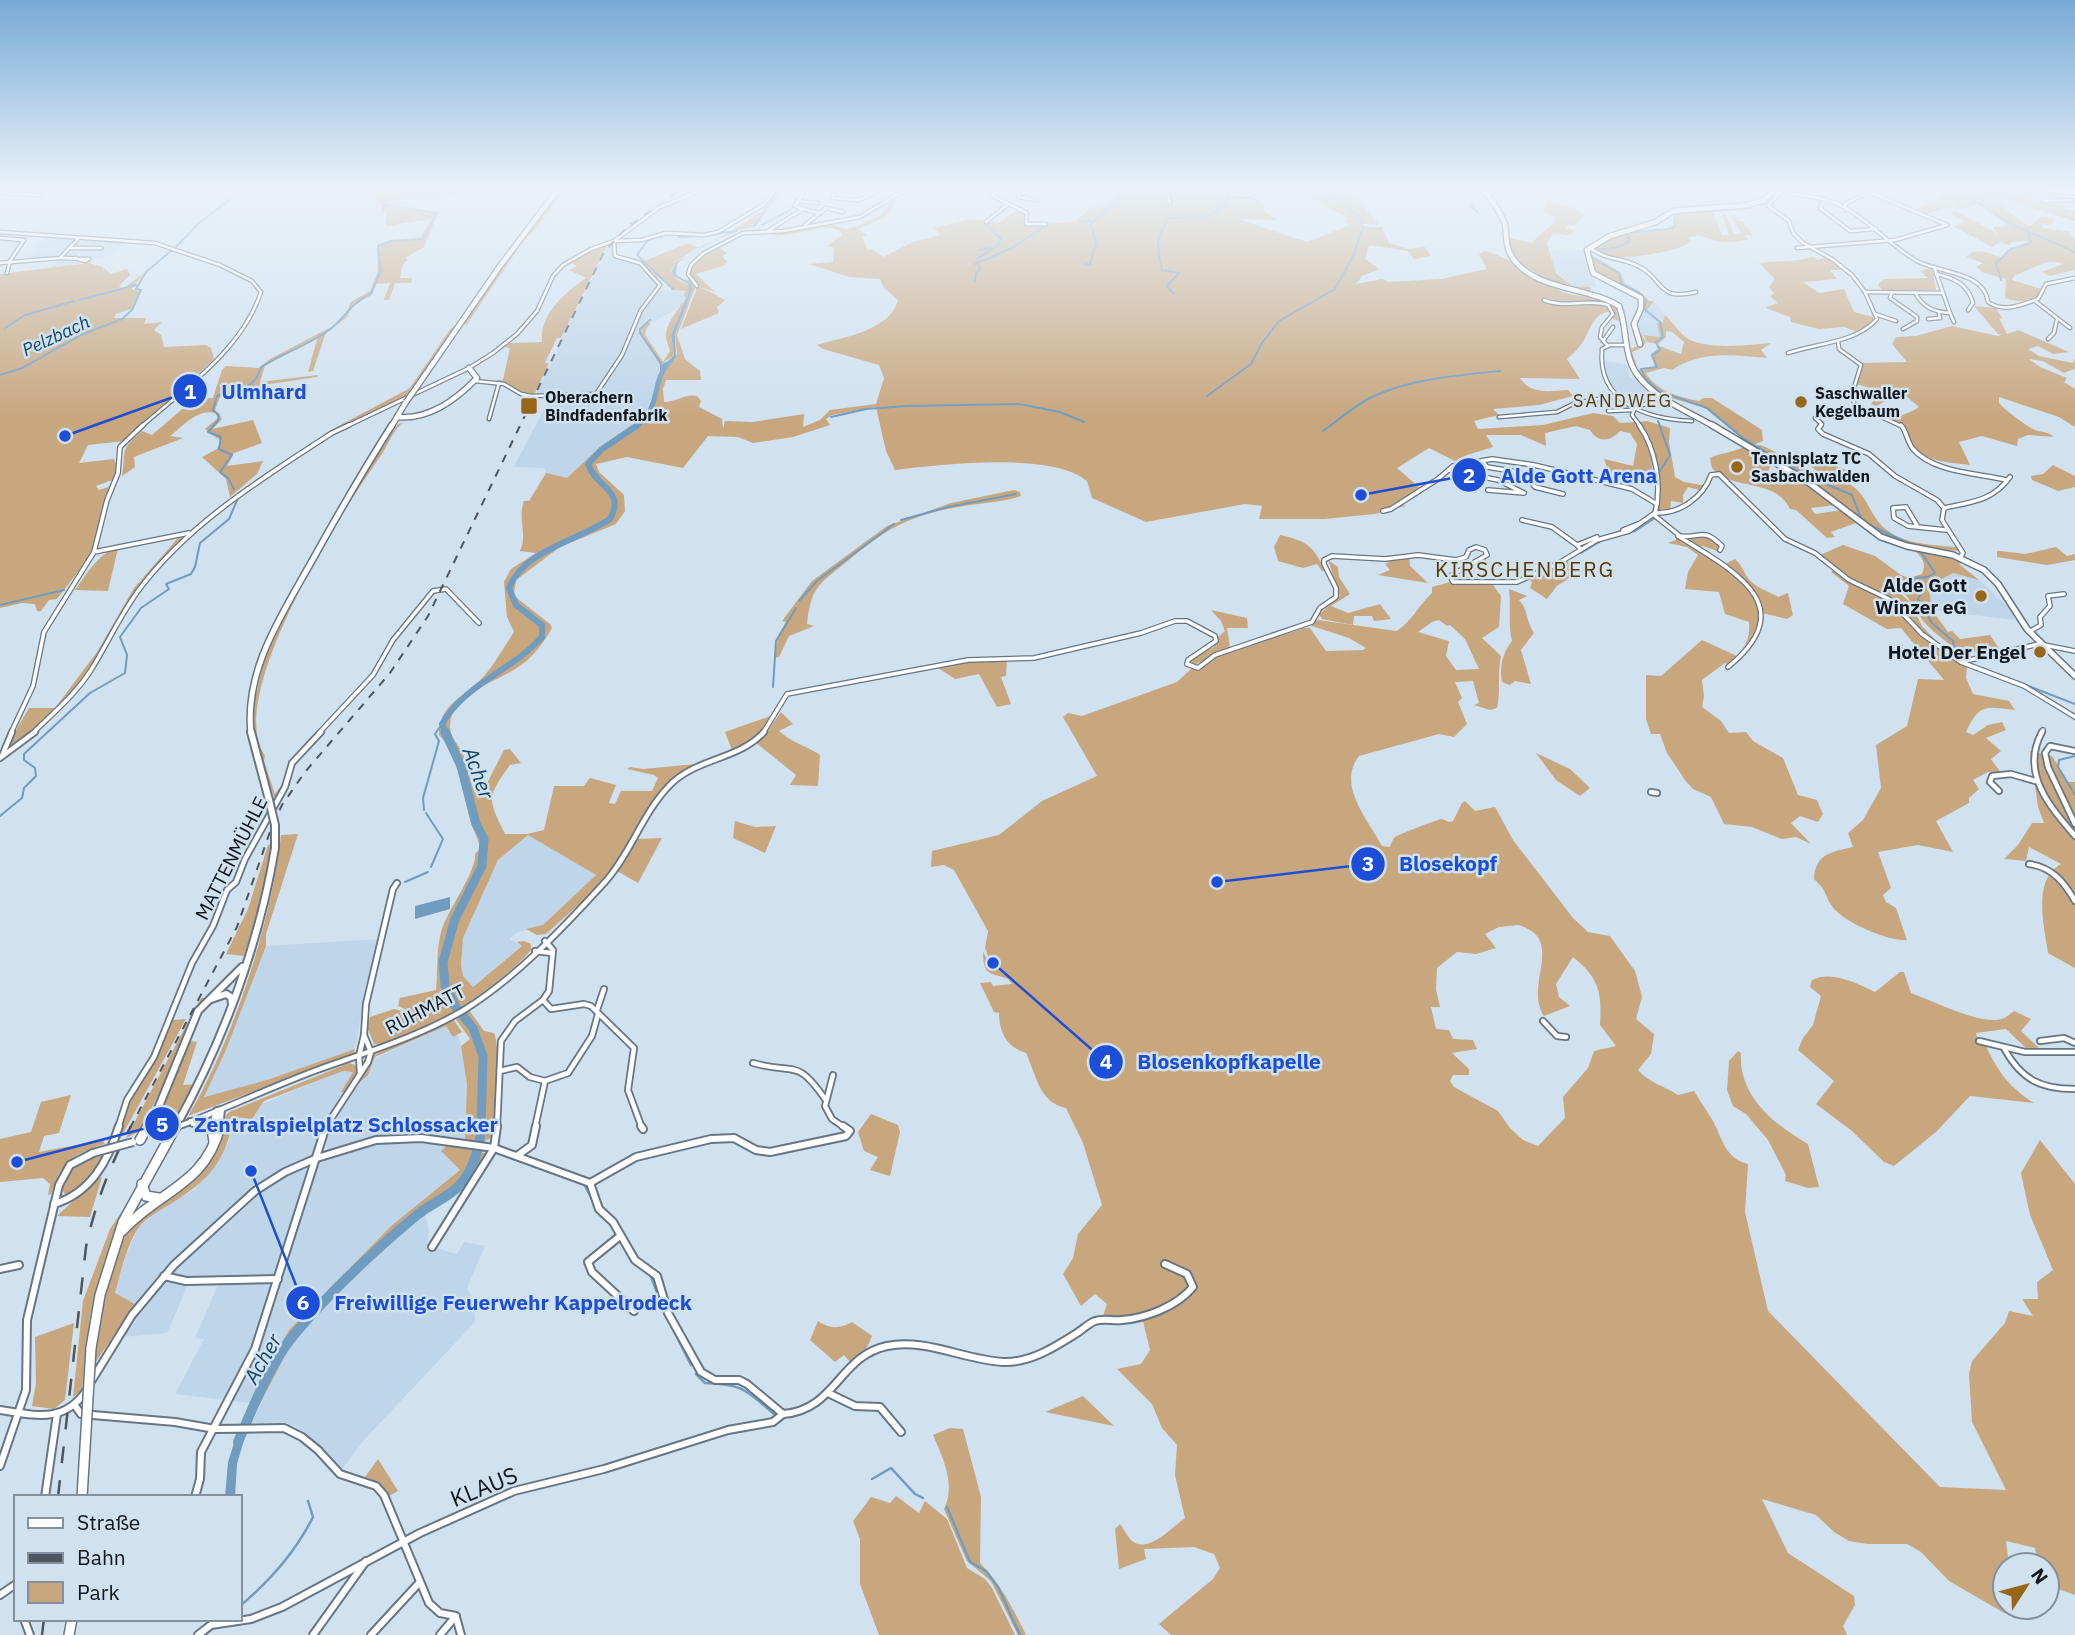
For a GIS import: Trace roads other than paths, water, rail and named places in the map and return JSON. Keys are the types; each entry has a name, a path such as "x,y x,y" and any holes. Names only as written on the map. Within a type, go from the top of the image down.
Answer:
{"main road":[{"path":"82,1495 91,1348 100,1295 117,1238 142,1184 200,1083 232,1007 269,885 275,848 275,825 250,731 250,702 260,664 296,590 398,415 501,264"},
{"path":"1518,264 1548,282 1614,302 1623,316 1629,363 1639,380 1661,397 1808,482 1881,537 1960,558 1979,567 1994,580 2029,632 2075,676"},
{"path":"1590,264 1593,273 1641,298 1642,308 1634,324 1640,344 1636,348 1626,346"},
{"path":"390,429 450,400 475,381 477,374 469,368"},
{"path":"398,415 419,415"},
{"path":"398,415 408,418"},
{"path":"136,1141 157,1111 204,1004 228,983 247,959"},
{"path":"204,1004 226,994 231,998 232,1007"},
{"path":"117,1238 138,1213 171,1194 201,1169 213,1147 219,1110"},
{"path":"213,1147 212,1128 219,1110"},
{"path":"157,1111 155,1122 160,1133"},
{"path":"190,1122 203,1120 212,1128"},
{"path":"142,1184 149,1198 171,1194"}],"street":[{"path":"7,273 9,264"},
{"path":"1,757 33,686 44,632 94,552 107,500 118,473 120,447 226,350 243,330 261,292 247,278 218,264"},
{"path":"1,757 30,736 66,701 90,672 139,589 190,533 254,481 302,449 365,416 469,368 504,345 527,323 544,300 553,276 565,264"},
{"path":"475,381 499,383 531,396 596,394 622,355 641,310 660,285 641,264"},
{"path":"692,264 688,271 689,278 697,286"},
{"path":"1635,264 1643,268 1657,287 1674,296 1696,292"},
{"path":"1788,353 1814,344 1840,340 1874,324 1877,319 1865,292 1840,264"},
{"path":"1927,264 1954,272 1978,285 1987,295 1988,302 1996,308 2010,309 2034,301 2041,297 2046,284 2075,278"},
{"path":"1934,267 1954,322"},
{"path":"1935,274 1953,278 1970,293 1973,303 1968,310"},
{"path":"1865,292 1942,293"},
{"path":"1892,292 1890,298 1917,317 1917,321 1903,329"},
{"path":"1916,292 1917,299 1938,313 1950,313"},
{"path":"1544,300 1556,305 1591,301 1608,305 1614,314 1600,332 1608,346"},
{"path":"2034,301 2070,328"},
{"path":"1928,319 1940,317 1938,313"},
{"path":"1875,314 1896,321"},
{"path":"2048,339 2054,333 2057,319"},
{"path":"1603,341 1613,327"},
{"path":"1840,340 1836,342 1839,349 1860,362 1862,368 1855,384 1854,404 1903,426 1913,450 1924,456 1956,469 2006,480"},
{"path":"1626,346 1608,346 1602,349 1600,369 1606,383 1617,396 1634,409 1664,420 1692,421"},
{"path":"489,419 499,383"},
{"path":"1499,417 1557,412 1575,403 1617,396"},
{"path":"1608,411 1634,409 1661,397"},
{"path":"1634,409 1632,415 1649,441 1659,496 1655,514"},
{"path":"1815,418 1822,424 1818,429 1823,434 1855,446 1895,476 1937,500 1944,508"},
{"path":"1383,511 1391,509 1453,466 1492,459 1553,469 1577,478 1632,489 1657,504"},
{"path":"1483,462 1487,467 1526,476 1541,489 1563,494"},
{"path":"1448,470 1498,480 1524,493 1488,490"},
{"path":"1522,520 1552,527 1581,550 1597,540 1641,526 1655,514 1675,513 1707,488 1711,475 1718,474 1740,492 1773,529 1788,541 1804,547 1840,574 1889,598 1922,634 1963,662 2024,686 2075,717"},
{"path":"1944,508 1988,499 2001,490 2010,477"},
{"path":"1901,499 1918,527"},
{"path":"1906,507 1893,508 1894,518 1903,525 1946,530"},
{"path":"1944,508 1941,515 1946,530 1964,553 1960,558"},
{"path":"1655,514 1678,536 1730,570 1757,596 1760,622 1755,638 1750,648 1728,667"},
{"path":"1577,545 1638,524"},
{"path":"94,552 190,533"},
{"path":"1678,536 1687,538 1705,534 1718,541 1722,546 1720,550"},
{"path":"1786,547 1788,541"},
{"name":"RUHMATT","path":"203,1120 219,1110 412,1037 467,1007 535,952 608,879 624,858 655,802 672,782 696,765 756,741 776,717 783,699 793,691 968,660 1034,658 1141,633 1175,621 1187,621 1215,636 1216,641 1210,647 1188,660 1187,664 1198,668 1215,655 1308,625 1323,605 1336,597 1336,587 1324,564 1324,560 1332,556 1385,559 1418,555 1456,560 1466,557 1472,548 1481,548 1487,555 1467,569 1453,573 1450,579 1457,584 1491,584 1517,582 1581,550"},
{"name":"MATTENMÜHLE","path":"54,1204 71,1199 99,1172 117,1132 127,1100 154,1057 192,963 213,926 227,890 236,882 245,859 285,787 292,763 373,675 393,640 433,591 446,589 479,623"},
{"path":"2029,632 2041,625 2040,617 2050,606 2048,596 2064,594"},
{"path":"1963,662 2041,644 2075,651"},
{"path":"2043,730 2035,741 2032,753 2035,780 2057,816 2075,836"},
{"path":"2075,751 2050,746 2045,753 2048,767 2075,824"},
{"path":"1999,791 1990,782 1992,776 2011,774 2035,780"},
{"path":"2029,864 2050,869 2063,882 2075,901"},
{"path":"360,1074 359,1056 364,1035 366,1004 393,889 397,883"},
{"path":"432,1247 494,1148 499,1110 500,1045 515,1021 543,1000 551,985 553,950 545,941"},
{"path":"535,952 552,953"},
{"path":"500,1072 517,1067 530,1077 545,1081 568,1073 592,1036 604,989"},
{"path":"543,1000 551,1009 584,1004 598,1012 635,1048 626,1083 634,1112 643,1129"},
{"path":"1544,1021 1557,1036 1566,1037"},
{"path":"196,1495 200,1479 198,1459 255,1349 333,1111 366,1068 371,1052 364,1035"},
{"path":"2040,1041 2064,1038 2075,1043"},
{"path":"1979,1041 2025,1052 2075,1052"},
{"path":"2005,1049 2014,1067 2036,1085 2048,1090 2075,1089"},
{"path":"0,1410 57,1414 76,1407 119,1334 164,1276 255,1191 285,1172 345,1147 386,1139 421,1138 483,1146 590,1183 636,1157 711,1139 734,1139 756,1150 770,1152 850,1134 828,1113 826,1100 808,1074 798,1068 764,1067 753,1063"},
{"path":"826,1100 834,1075"},
{"path":"516,1156 532,1145 545,1081"},
{"path":"0,1465 26,1390 27,1320 54,1204 66,1170 76,1160 93,1153 190,1122"},
{"path":"590,1183 599,1209 613,1223 635,1260 657,1276 668,1313 701,1372 715,1380 738,1380 747,1384 783,1414"},
{"path":"621,1236 588,1262 592,1272 634,1311"},
{"name":"KLAUS","path":"242,1620 270,1612 366,1560 514,1491 604,1469 728,1430 773,1422 783,1414 803,1413 828,1393 844,1371 867,1353 882,1346 920,1346 1005,1362 1022,1361 1035,1357 1096,1321 1125,1320 1177,1303 1186,1298 1193,1287 1191,1279 1185,1271 1165,1264"},
{"path":"0,1269 19,1265"},
{"path":"164,1276 186,1281 278,1279"},
{"path":"828,1393 855,1406 880,1407 901,1432"},
{"path":"76,1407 81,1414 175,1422 215,1429 284,1428 302,1437 340,1474 376,1486 384,1495 419,1583 434,1609 446,1616 456,1616"},
{"path":"45,1495 57,1414"},
{"path":"313,1635 364,1567 366,1560"},
{"path":"371,1635 419,1583"},
{"path":"440,1635 456,1616"},
{"path":"456,1616 461,1635"},
{"name":"KLAUS","path":"198,1635 211,1625 238,1621"}],"water":[{"path":"677,264 676,275 692,284 692,291 675,334 676,357 665,371 660,371 660,365 674,355 671,335 689,291 688,284 671,274"},
{"path":"450,897 450,909 415,919 415,906"},
{"path":"246,1433 237,1464 235,1495 225,1495 228,1462 237,1434"}],"waterway":[{"name":"Pelzbach","path":"0,375 22,368 81,335 122,319 132,310 141,290 136,289 146,272 155,264"},
{"path":"234,489 228,478 220,472 232,455 219,449 221,437 208,432 218,421 219,415 213,410 217,396 249,385 258,376 261,367 310,342 338,323 357,303 371,294 381,270 380,264"},
{"path":"647,264 673,289"},
{"path":"1086,264 1090,264"},
{"path":"1161,264 1162,270 1179,273 1167,286 1174,294"},
{"path":"1207,396 1251,364 1262,343 1279,321 1335,289 1348,264"},
{"path":"1604,264 1619,273 1621,283 1638,292 1646,301 1644,309 1660,322 1663,337 1656,342 1660,350 1652,355 1657,367 1641,369 1645,378 1659,391 1707,408 1743,438 1809,477 1852,495 1861,518"},
{"path":"1996,264 2001,280"},
{"path":"975,281 976,273 981,268 979,266"},
{"name":"Pelzbach","path":"79,300 136,285"},
{"name":"Pelzbach","path":"5,328 25,315 74,301"},
{"path":"650,320 640,329 640,333 662,365"},
{"name":"Acher","path":"636,427 653,405 658,381 666,365"},
{"path":"1323,431 1359,404 1387,391 1435,379 1500,371"},
{"path":"831,417 866,409 907,406 1019,404 1060,412 1084,422"},
{"path":"1658,421 1670,455 1658,474"},
{"name":"Acher","path":"446,733 442,724 463,698 516,660 542,637 542,625 516,605 509,588 516,575 539,555 610,519 614,509 612,495 588,464 601,450 638,425"},
{"path":"1659,490 1659,510"},
{"path":"901,520 948,507 1016,494"},
{"path":"0,816 22,798 24,788 36,776 35,768 24,760 24,754 90,693 125,673 127,655 120,637 141,608 169,589 166,584 191,574 200,543 229,519 238,498"},
{"path":"1613,537 1635,531 1655,518"},
{"path":"799,601 817,581 894,524"},
{"path":"1868,524 1910,544"},
{"path":"1581,553 1601,541"},
{"path":"1920,551 1935,573 1928,577 1914,578 1921,594 1918,599 1932,623 1953,641 1955,655 1963,661"},
{"path":"0,605 64,590"},
{"path":"773,687 776,641 796,608"},
{"path":"1982,668 2075,704"},
{"path":"424,810 423,798 439,741 435,734 442,724"},
{"name":"Acher","path":"445,732 461,766 476,824 484,839 482,866 455,919 443,962 445,985 455,1006 473,1028 483,1056 481,1128"},
{"path":"2075,756 2059,760 2058,767 2075,795"},
{"path":"426,813 443,839 431,867"},
{"path":"405,882 428,872"},
{"name":"Acher","path":"238,1442 264,1383 288,1342 326,1299 370,1256 417,1215 460,1185 475,1157 481,1126"},
{"path":"583,1182 592,1199"},
{"path":"626,1251 633,1263 640,1267"},
{"path":"650,1274 664,1311"},
{"path":"668,1319 691,1365"},
{"path":"696,1374 705,1383 728,1385 743,1390 774,1414"},
{"path":"872,1479 891,1468 915,1494 923,1498"},
{"path":"242,1604 272,1576 298,1542 313,1517 308,1501"},
{"path":"947,1507 970,1562 986,1571 998,1587 1020,1635"},
{"path":"205,1635 212,1629"}],"railway":[{"path":"130,1128 237,927 272,826 282,805 305,772 390,673 428,616 598,264"},
{"path":"58,1495 86,1247 104,1185 131,1126"},
{"path":"42,1635 44,1621"}],"place":[{"name":"Saschwaller Kegelbaum","path":"1801,402"},
{"name":"Oberachern Bindfadenfabrik","path":"529,406"},
{"name":"Ulmhard","path":"65,436"},
{"name":"Tennisplatz TC Sasbachwalden","path":"1737,467"},
{"name":"Alde Gott Arena","path":"1361,495"},
{"name":"Alde Gott Winzer eG","path":"1981,596"},
{"name":"Hotel Der Engel","path":"2040,652"},
{"name":"Blosekopf","path":"1217,882"},
{"name":"Blosenkopfkapelle","path":"993,963"},
{"name":"Zentralspielplatz Schlossacker","path":"17,1162"},
{"name":"Freiwillige Feuerwehr Kappelrodeck","path":"251,1171"}],"district":[{"name":"SANDWEG","path":"1623,401"},
{"name":"KIRSCHENBERG","path":"1525,570"}]}
